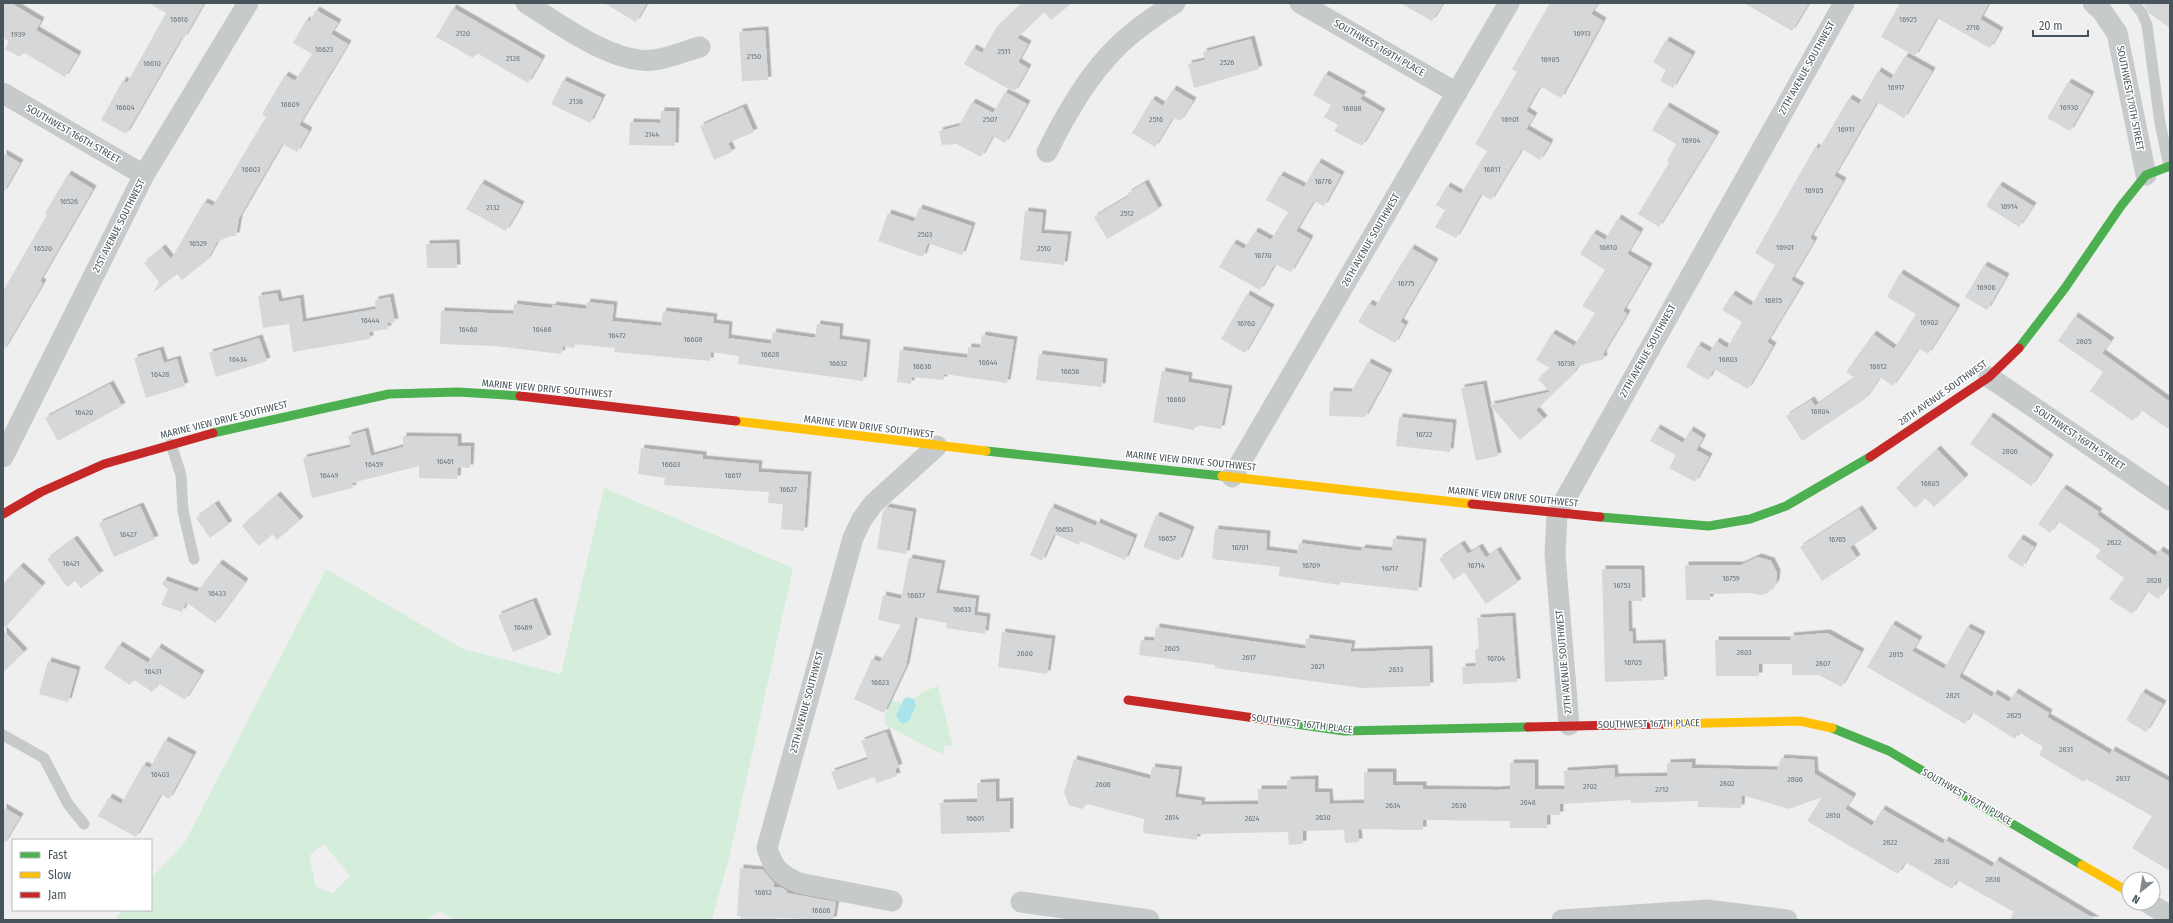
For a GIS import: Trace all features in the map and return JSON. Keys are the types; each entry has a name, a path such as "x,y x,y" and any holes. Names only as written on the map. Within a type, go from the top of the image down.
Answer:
{"street":[{"name":"21ST AVENUE SOUTHWEST","path":"3,456 144,175 248,3"},
{"path":"526,3 581,37 615,54 652,60 700,47"},
{"path":"1047,152 1061,124 1102,65 1120,44 1152,18 1175,3"},
{"name":"SOUTHWEST 169TH PLACE","path":"1300,3 1457,93"},
{"name":"26TH AVENUE SOUTHWEST","path":"1232,477 1509,3"},
{"name":"27TH AVENUE SOUTHWEST","path":"1569,725 1555,554 1557,514 1844,3"},
{"name":"SOUTHWEST 170TH STREET","path":"2093,3 2102,11 2116,33 2146,175"},
{"name":"SOUTHWEST 166TH STREET","path":"3,93 144,175"},
{"path":"2146,175 2169,166"},
{"name":"28TH AVENUE SOUTHWEST","path":"1750,518 1786,506 1848,471 1989,377 2017,352 2065,288 2121,206 2146,175"},
{"name":"SOUTHWEST 169TH STREET","path":"1989,377 2170,500"},
{"name":"MARINE VIEW DRIVE SOUTHWEST","path":"3,514 40,492 104,464 172,444 318,408 389,394 458,392 546,398 937,446 1232,477 1557,514 1709,526 1750,518"},
{"name":"25TH AVENUE SOUTHWEST","path":"892,901 824,888 787,878 776,870 767,848 853,538 862,519 874,503 937,446"},
{"name":"SOUTHWEST 167TH PLACE","path":"1128,700 1344,731 1800,721 1834,728 1889,751 2121,887"},
{"path":"1021,902 1150,920"},
{"path":"1562,920 1707,910 1787,920"},
{"path":"2161,911 2170,916"}],"lane":[{"path":"2134,3 2142,13 2147,25 2160,123 2169,166"},
{"path":"172,444 181,475 183,511 194,559"},
{"path":"3,735 44,758 68,804 84,824"}],"green space":[{"path":"604,488 793,568 730,854 712,920 455,920 439,911 427,920 114,920 122,911 152,911 152,878 185,842 326,569 463,649 561,674","holes":["324,844 350,876 333,893 316,887 309,856"]},
{"path":"938,686 953,746 944,745 943,755 885,725 885,714 892,700 902,704 896,715 916,703 914,699 924,691"}],"water":[{"path":"908,697 914,699 916,706 909,721 903,724 899,721 896,715 904,699"}],"building":[{"path":"3,3 11,3 41,21 36,30 78,55 65,77 23,52 20,57 5,49 9,41 3,38"},
{"path":"149,3 204,3 184,38 182,37 126,134 101,120 123,80 127,83 166,13"},
{"path":"604,3 647,3 636,22"},
{"path":"1022,3 1072,3 1051,20 1044,12 1017,38 1028,44 1018,62 1028,68 1014,92 964,64 973,48 982,53 996,28"},
{"path":"1400,3 1443,3 1432,21"},
{"path":"1550,3 1598,3 1591,14 1603,21 1561,98 1540,86 1526,111 1534,116 1526,129 1550,143 1540,160 1522,149 1491,200 1481,194 1456,238 1435,227 1445,210 1436,205 1447,186 1461,194 1487,151 1475,144 1517,72 1512,69"},
{"path":"1744,3 1809,3 1792,31"},
{"path":"1900,3 1989,3 1980,19 2000,31 1990,48 1937,18 1915,56 1881,37"},
{"path":"2143,3 2170,3 2170,28 2149,13"},
{"path":"453,8 542,59 528,83 477,53 473,58 436,37"},
{"path":"316,10 338,23 331,34 348,44 299,125 309,131 297,152 282,144 239,218 236,236 230,236 217,242 207,260 182,280 177,274 153,293 159,282 144,263 162,248 171,259 204,202 213,206 266,117 262,114 285,75 295,81 312,54 293,43 306,20 309,22"},
{"path":"765,30 768,80 742,81 739,32"},
{"path":"1251,39 1259,69 1194,88 1188,64 1205,60 1203,52"},
{"path":"1666,40 1692,55 1673,88 1660,81 1666,70 1653,62"},
{"path":"1905,56 1932,71 1904,118 1877,102 1834,176 1843,181 1810,238 1814,241 1791,280 1801,286 1767,342 1773,346 1748,389 1714,369 1708,380 1686,367 1698,345 1710,352 1716,341 1727,348 1742,322 1722,310 1732,294 1751,306 1775,265 1755,253 1815,147 1819,149 1849,98 1859,104 1878,71 1891,79"},
{"path":"1325,74 1363,95 1360,99 1382,112 1362,146 1334,131 1338,125 1324,117 1331,105 1313,95"},
{"path":"563,80 602,98 590,123 551,104"},
{"path":"2068,82 2091,95 2070,131 2047,118"},
{"path":"1173,89 1193,101 1180,121 1173,117 1155,147 1132,133 1152,99 1163,106"},
{"path":"1005,92 1027,104 1005,143 993,136 981,157 957,144 942,145 939,131 959,126 972,102 993,113"},
{"path":"1666,106 1716,135 1659,227 1638,214 1669,163 1667,161 1676,144 1652,130"},
{"path":"743,107 754,132 728,143 732,152 714,160 700,126"},
{"path":"661,111 676,111 675,146 629,145 630,122 660,123"},
{"path":"3,153 20,163 3,193"},
{"path":"1318,162 1341,175 1324,206 1314,201 1296,231 1310,239 1291,272 1275,264 1260,290 1219,267 1233,243 1244,249 1255,231 1271,240 1288,212 1266,200 1280,175 1304,187"},
{"path":"68,174 93,189 40,281 43,283 3,351 3,291 47,215 45,213"},
{"path":"481,183 521,205 506,231 466,209"},
{"path":"1145,183 1159,209 1107,239 1094,217 1129,196 1128,193"},
{"path":"1999,185 2033,206 2019,227 1986,206"},
{"path":"919,208 972,226 962,255 928,243 923,257 878,241 888,213 914,222"},
{"path":"1025,211 1043,213 1041,233 1068,235 1064,265 1020,260"},
{"path":"1618,218 1640,232 1627,254 1649,267 1623,311 1627,314 1603,354 1604,359 1578,366 1573,374 1536,410 1544,419 1520,440 1490,405 1550,392 1538,379 1550,368 1536,360 1552,333 1574,346 1595,313 1582,306 1605,270 1580,254 1593,233 1605,240"},
{"path":"456,243 457,268 427,268 426,244"},
{"path":"1411,248 1435,262 1400,322 1405,325 1395,343 1358,322 1369,303 1375,307"},
{"path":"1984,265 2006,277 1987,310 1965,297"},
{"path":"1900,273 1957,308 1928,354 1919,348 1893,386 1880,377 1865,399 1802,441 1786,416 1811,400 1815,406 1855,378 1846,372 1873,334 1894,349 1916,314 1887,297"},
{"path":"277,293 279,302 300,298 303,322 376,309 375,300 390,297 395,322 387,323 388,329 369,332 370,339 293,352 289,324 263,328 258,296"},
{"path":"1247,294 1271,308 1245,353 1221,339"},
{"path":"587,302 614,305 612,321 661,326 663,311 714,317 713,323 729,325 728,338 771,344 773,332 815,338 817,324 840,327 839,339 867,343 863,381 738,364 739,356 711,352 710,361 614,352 615,348 575,344 574,348 563,346 561,354 495,346 440,344 441,311 513,314 514,304 552,308 553,305 586,309"},
{"path":"2075,316 2111,341 2102,353 2170,402 2170,430 2141,410 2133,421 2090,391 2103,372 2058,341"},
{"path":"982,335 1014,340 1007,383 944,374 944,380 912,377 911,384 897,382 900,350 967,358 968,347 980,348"},
{"path":"259,338 267,361 216,377 209,353"},
{"path":"160,350 164,363 177,359 185,386 146,398 134,358"},
{"path":"1039,354 1104,362 1102,387 1036,380"},
{"path":"1368,362 1389,373 1365,417 1329,416 1330,391 1351,392"},
{"path":"1162,371 1189,376 1188,382 1229,389 1221,429 1195,425 1194,430 1153,422"},
{"path":"110,384 122,406 58,441 45,418"},
{"path":"1483,384 1498,456 1476,461 1461,388"},
{"path":"1990,416 2050,458 2031,486 1970,444"},
{"path":"1399,417 1453,423 1450,452 1396,446"},
{"path":"1657,428 1683,443 1690,430 1703,438 1696,450 1709,457 1695,482 1669,468 1676,455 1650,441"},
{"path":"365,431 371,456 403,447 403,436 458,437 458,446 471,446 470,468 458,467 457,479 419,478 419,466 352,483 353,488 312,498 303,458 351,447 348,436"},
{"path":"641,448 703,455 703,459 759,464 758,472 808,475 804,531 781,529 783,504 768,503 769,492 664,485 665,478 638,474"},
{"path":"1937,449 1965,478 1934,507 1925,498 1915,508 1896,488"},
{"path":"2063,488 2099,512 2097,515 2155,556 2160,550 2170,557 2170,582 2158,599 2147,591 2132,614 2109,599 2124,578 2095,557 2101,550 2058,521 2050,533 2038,524"},
{"path":"277,495 300,520 277,540 272,534 259,546 242,526"},
{"path":"215,504 229,524 210,538 196,518"},
{"path":"140,506 155,539 114,557 99,523"},
{"path":"887,507 913,512 906,554 877,549 883,511"},
{"path":"1051,507 1096,526 1097,522 1134,538 1125,560 1081,541 1079,545 1054,534 1042,561 1030,555"},
{"path":"1859,509 1874,532 1850,547 1857,558 1822,581 1800,547"},
{"path":"1156,515 1191,530 1179,561 1143,547"},
{"path":"1215,529 1267,534 1266,550 1297,554 1299,543 1361,551 1362,548 1392,551 1393,539 1423,542 1418,591 1340,582 1340,585 1279,576 1280,567 1212,559"},
{"path":"2020,538 2034,547 2022,567 2007,557"},
{"path":"74,539 100,574 81,588 75,581 67,587 47,559"},
{"path":"1461,544 1468,554 1479,547 1486,558 1497,550 1518,582 1486,604 1464,572 1454,580 1439,559"},
{"path":"1758,557 1771,561 1777,573 1776,583 1768,593 1761,595 1749,593 1710,594 1710,600 1686,600 1685,565 1741,565"},
{"path":"909,558 942,564 936,593 976,599 974,615 987,617 985,634 946,628 947,623 915,617 906,666 884,713 854,699 872,659 880,662 901,625 878,620 883,595 901,599"},
{"path":"219,563 245,582 215,623 186,602 182,612 161,605 168,589 162,584 164,580 197,592"},
{"path":"20,566 42,586 3,629 3,584"},
{"path":"1602,569 1641,569 1642,601 1628,601 1629,632 1632,631 1633,644 1662,643 1664,680 1605,682"},
{"path":"533,601 548,638 513,652 498,615"},
{"path":"1512,616 1517,682 1463,684 1462,667 1476,666 1475,650 1479,649 1477,618"},
{"path":"1892,624 1919,640 1912,651 1944,669 1967,627 1982,635 1959,677 1992,697 1994,693 2009,702 2015,692 2049,713 2047,717 2110,754 2112,750 2170,782 2170,871 2132,848 2152,816 2086,779 2084,782 2039,755 2043,747 2019,732 2015,739 1972,712 1965,724 1867,667"},
{"path":"1156,627 1305,649 1306,638 1352,644 1350,652 1429,649 1430,686 1362,688 1215,668 1215,665 1139,655 1141,640 1154,641"},
{"path":"3,630 24,652 3,672"},
{"path":"1002,632 1052,639 1047,674 998,667"},
{"path":"1827,633 1861,652 1841,687 1819,675 1792,675 1792,664 1759,664 1759,676 1716,676 1715,640 1791,640 1790,636"},
{"path":"119,645 148,663 158,647 201,674 185,700 158,683 152,692 133,679 130,685 104,668"},
{"path":"48,661 77,670 68,702 39,694"},
{"path":"2142,692 2163,704 2146,732 2126,720"},
{"path":"886,732 899,767 895,769 897,776 877,783 874,777 838,790 831,772 868,759 861,741"},
{"path":"165,740 193,755 169,799 161,794 136,837 98,816 109,797 121,804 143,765 150,768"},
{"path":"1781,758 1814,760 1815,774 1853,797 1845,809 1872,826 1882,809 1943,844 1945,840 1992,867 1996,860 2096,920 2010,920 2014,912 1957,880 1952,889 1905,862 1898,874 1807,821 1822,797 1789,809 1742,795 1741,808 1698,807 1698,801 1631,803 1631,800 1560,804 1560,815 1547,815 1547,828 1510,828 1510,821 1423,820 1423,830 1358,829 1359,842 1345,843 1344,830 1303,831 1303,844 1289,845 1288,832 1197,834 1197,840 1143,833 1144,819 1087,804 1082,809 1069,805 1064,792 1074,759 1150,779 1152,767 1179,770 1175,797 1202,801 1201,805 1258,804 1258,789 1287,789 1287,780 1315,779 1315,792 1329,792 1330,804 1364,803 1364,772 1393,772 1393,785 1423,785 1423,789 1497,790 1510,789 1510,763 1535,763 1535,789 1565,789 1564,771 1614,768 1615,777 1667,776 1667,763 1692,762 1692,768 1777,770"},
{"path":"996,782 996,802 1010,801 1010,832 941,834 940,803 977,802 977,783"},
{"path":"3,807 20,817 3,845"},
{"path":"740,868 763,870 774,883 774,887 782,888 787,891 787,893 836,902 833,920 776,918 775,920 740,920 741,916 737,916"}],"traffic: fast":[{"path":"2019,348 2065,288 2121,206 2146,175 2170,166"},
{"path":"213,433 389,394 458,392 520,396"},
{"path":"986,451 1222,476"},
{"path":"1600,517 1709,526 1750,519 1786,506 1870,457"},
{"path":"1275,721 1344,731 1528,727"},
{"path":"1832,728 1889,751 2082,865"}],"traffic: slow":[{"path":"736,421 986,451"},
{"path":"1222,476 1472,504"},
{"path":"1664,724 1800,721 1832,728"},
{"path":"2082,865 2121,887"}],"traffic: jam":[{"path":"1870,457 1989,377 2019,348"},
{"path":"520,396 736,421"},
{"path":"3,514 41,492 104,464 213,433"},
{"path":"1472,504 1600,517"},
{"path":"1128,700 1275,721"},
{"path":"1528,727 1664,724"}]}
